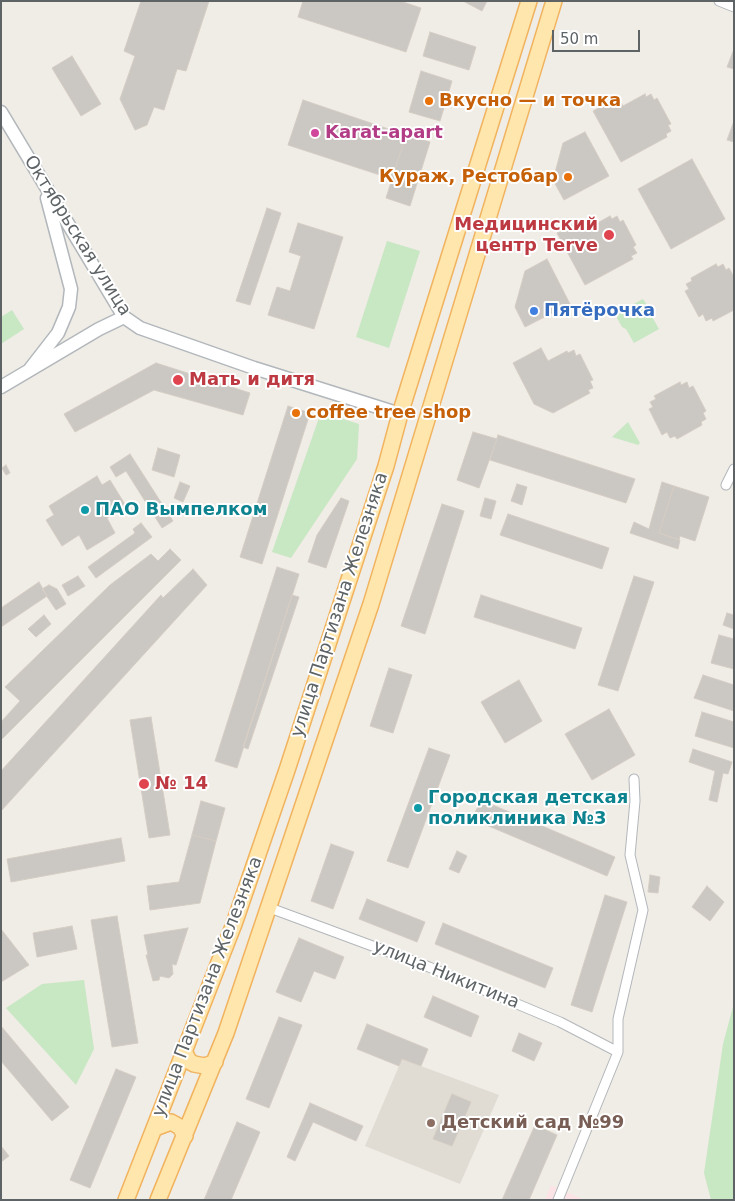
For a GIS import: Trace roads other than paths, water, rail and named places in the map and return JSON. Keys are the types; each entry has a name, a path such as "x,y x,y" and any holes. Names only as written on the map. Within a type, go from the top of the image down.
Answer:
{"main road":[{"name":"улица Партизана Железняка","path":"126,1200 185,1054 234,924 287,770 381,480 529,1"},
{"name":"улица Партизана Железняка","path":"158,1200 215,1062 270,908 371,604 427,414 554,1"},
{"path":"400,414 427,414"},
{"path":"185,1054 189,1061 194,1064 206,1066 215,1062"},
{"path":"154,1128 171,1122 180,1127 185,1136"}],"street":[{"path":"719,1 734,7"},
{"name":"Октябрьская улица","path":"1,112 124,317 140,328 254,368 400,414"},
{"path":"30,369 58,333 69,307 71,289 44,186"},
{"path":"1,387 124,317"},
{"path":"726,485 734,469"},
{"path":"558,1200 618,1052 618,1019 643,910 630,855 635,801 634,779"},
{"name":"улица Никитина","path":"270,908 429,967 542,1014 618,1052"}],"place":[{"name":"Вкусно — и точка","path":"429,101"},
{"name":"Karat-apart","path":"315,133"},
{"name":"Кураж, Рестобар","path":"568,177"},
{"name":"Медицинский центр Terve","path":"609,235"},
{"name":"Пятёрочка","path":"534,311"},
{"name":"Мать и дитя","path":"178,380"},
{"name":"coffee tree shop","path":"296,413"},
{"name":"ПАО Вымпелком","path":"85,510"},
{"name":"№ 14","path":"144,784"},
{"name":"Городская детская поликлиника №3","path":"418,808"},
{"name":"Детский сад №99","path":"431,1123"}]}
